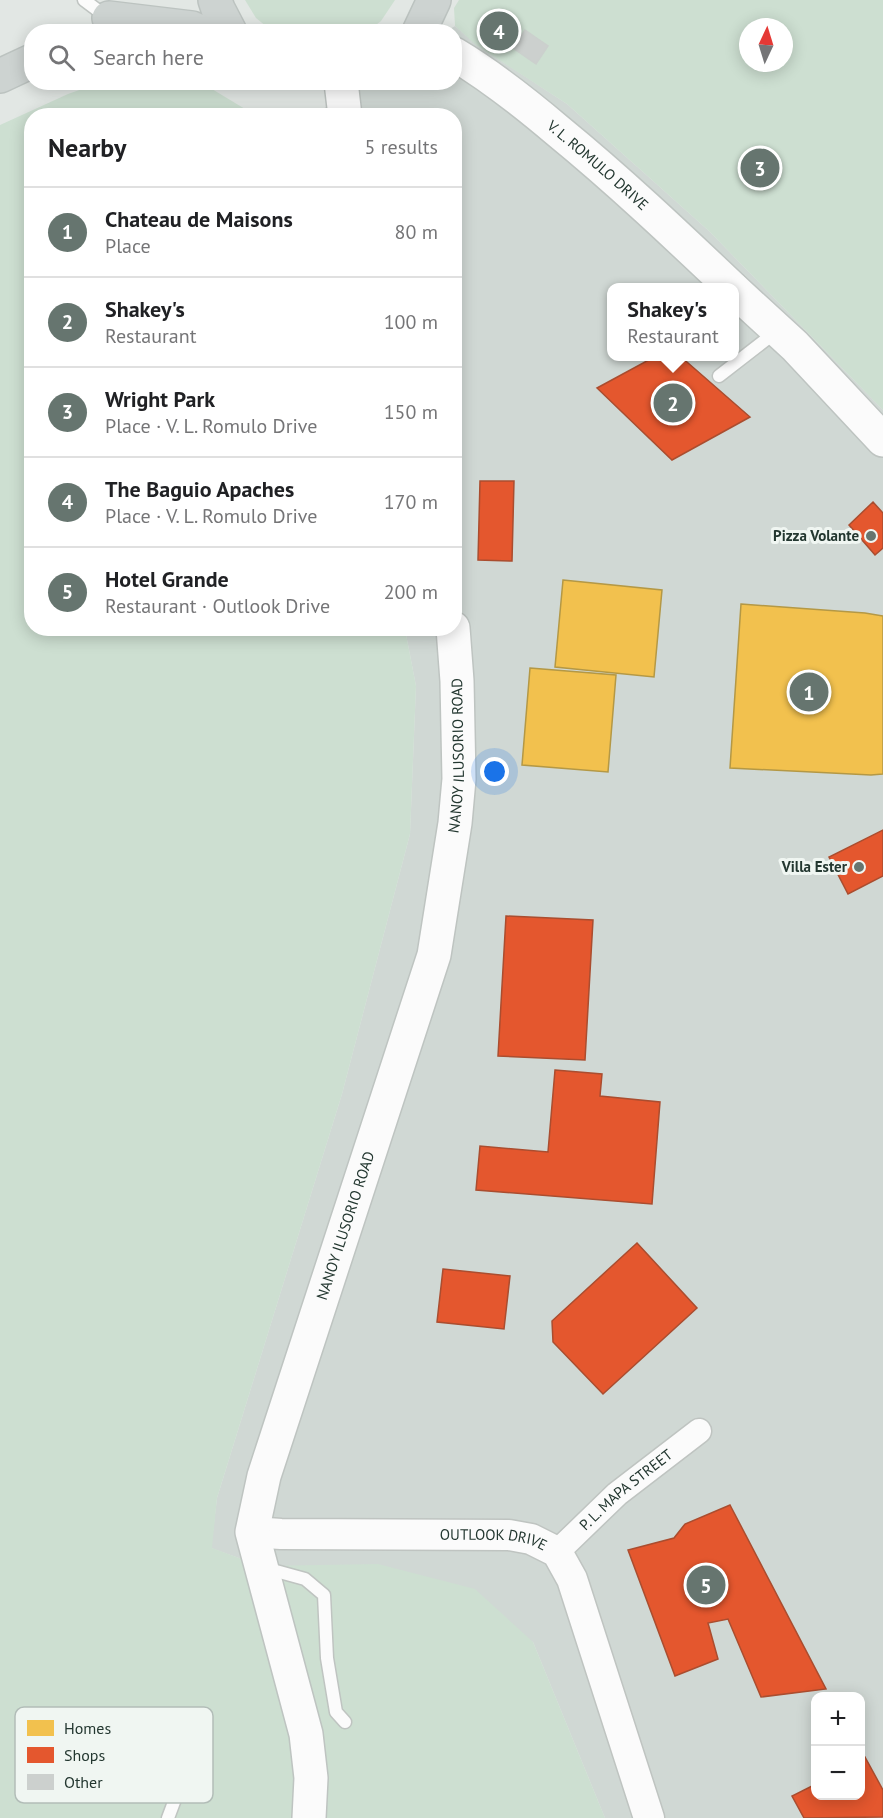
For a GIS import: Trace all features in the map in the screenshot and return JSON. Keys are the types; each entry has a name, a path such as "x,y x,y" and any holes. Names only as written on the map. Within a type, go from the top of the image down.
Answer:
{"main road":[{"path":"216,0 226,24"},
{"path":"423,24 434,0"},
{"path":"102,12 170,24"},
{"name":"V. L. ROMULO DRIVE","path":"462,59 530,108 586,153 727,283"},
{"path":"0,76 24,65"},
{"path":"342,90 344,108"},
{"name":"V. L. ROMULO DRIVE","path":"739,294 778,330 883,440"},
{"name":"NANOY ILUSORIO ROAD","path":"309,1818 312,1778 306,1734 252,1532 264,1476 435,955 455,823 459,779 454,636"}],"street":[{"name":"P. L. MAPA STREET","path":"557,1552 617,1494 699,1431"},
{"name":"OUTLOOK DRIVE","path":"252,1532 509,1534 531,1539 557,1552 572,1578 649,1818"}],"lane":[{"path":"739,360 778,330"},
{"path":"719,376 738,361"},
{"path":"261,1566 305,1579 324,1595 327,1658 336,1712 345,1722"},
{"path":"168,1818 174,1803"}],"shaded area":[{"path":"462,32 477,45 567,104 709,231 883,410 883,1818 605,1818 533,1642 261,1566 211,1548 217,1498 342,1094 410,834 416,686 406,636 462,636 462,108 324,108 354,90 462,90"}],"green space":[{"path":"245,0 395,0 377,24 263,24 256,18"},
{"path":"459,0 883,0 883,410 709,231 567,104 476,45 462,32 462,24 455,24 454,8"},
{"path":"79,90 214,90 243,108 37,108"},
{"path":"24,114 24,636 406,636 416,686 410,834 342,1094 217,1498 212,1548 261,1566 378,1564 475,1589 533,1642 605,1818 0,1818 0,125"}],"building: Homes":[{"path":"563,580 662,590 654,677 555,667"},
{"path":"741,604 883,616 883,774 730,768"},
{"path":"530,668 616,675 608,772 522,765"}],"building: Shops":[{"path":"647,361 686,361 750,417 672,460 597,388"},
{"path":"480,481 514,481 512,561 478,560"},
{"name":"Pizza Volante","path":"873,502 883,513 883,548 875,555 849,525"},
{"name":"Villa Ester","path":"883,830 883,876 848,894 829,857"},
{"path":"506,916 593,920 585,1060 498,1056"},
{"path":"555,1070 602,1074 600,1096 660,1102 652,1204 476,1190 480,1146 548,1152"},
{"path":"637,1243 697,1308 603,1394 553,1342 552,1321"},
{"path":"443,1269 510,1276 504,1329 437,1322"},
{"path":"730,1505 826,1689 761,1697 728,1619 708,1623 718,1659 675,1676 628,1550 674,1538 685,1524"},
{"path":"865,1757 883,1790 883,1817 804,1818 792,1796 811,1786 811,1800 865,1800"}],"building: Other":[{"path":"525,30 548,46 536,64 513,48"}],"place":[{"name":"The Baguio Apaches","path":"499,31"},
{"name":"Wright Park","path":"760,168"},
{"name":"Shakey's","path":"673,403"},
{"name":"Pizza Volante","path":"871,536"},
{"name":"Chateau de Maisons","path":"809,692"},
{"name":"Villa Ester","path":"859,867"},
{"name":"Hotel Grande","path":"706,1585"}]}
